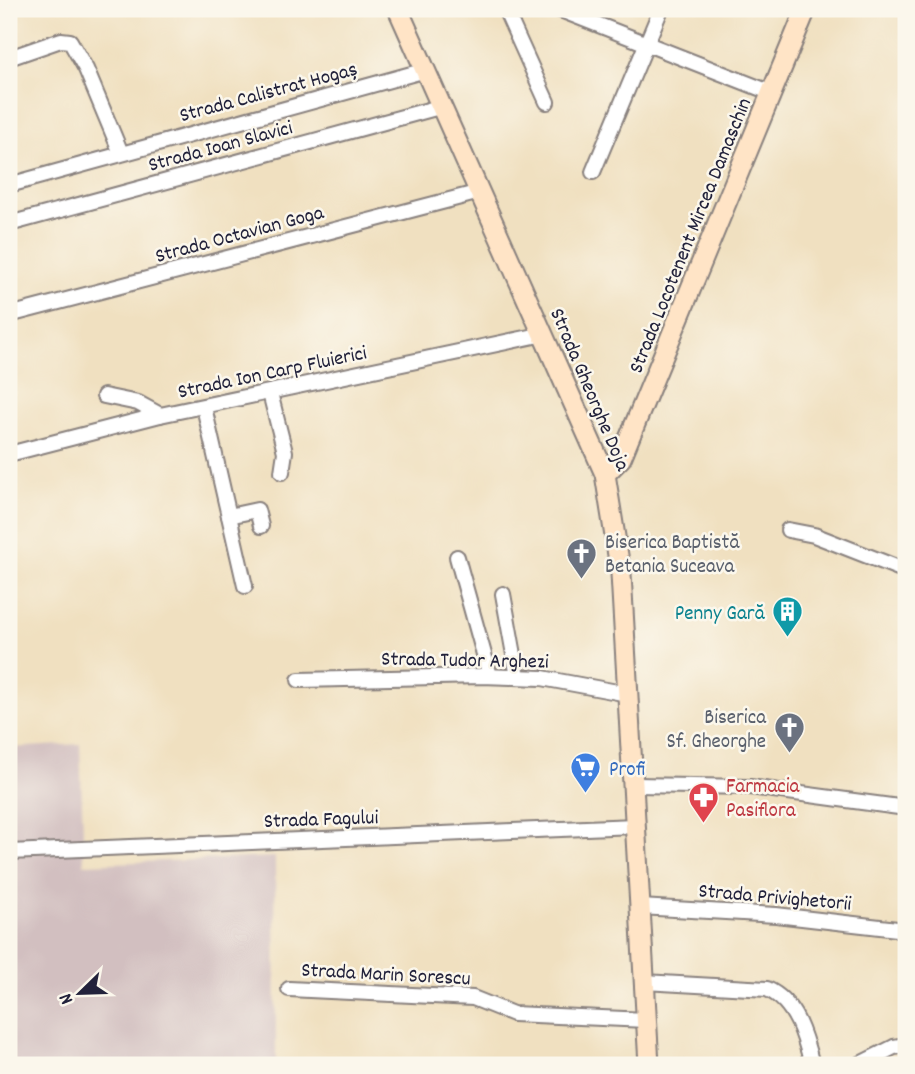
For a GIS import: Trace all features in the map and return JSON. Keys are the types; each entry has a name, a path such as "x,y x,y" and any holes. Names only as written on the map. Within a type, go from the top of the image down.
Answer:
{"main road":[{"name":"Strada Gheorghe Doja","path":"398,9 606,474 618,542 635,785 649,1065"},
{"name":"Strada Locotenent Mircea Damaschin","path":"606,474 621,458 806,9"}],"street":[{"path":"505,9 547,102"},
{"path":"558,9 646,46 772,93"},
{"path":"593,172 662,9"},
{"path":"9,58 53,43 70,41 86,69 121,153"},
{"name":"Strada Calistrat Hogaș","path":"9,184 426,70"},
{"name":"Strada Ioan Slavici","path":"9,224 443,106"},
{"name":"Strada Octavian Goga","path":"9,316 480,192"},
{"name":"Strada Ion Carp Fluierici","path":"9,454 160,415 544,334"},
{"path":"270,393 285,452 282,472"},
{"path":"103,396 138,403 160,415"},
{"path":"204,407 245,586"},
{"path":"229,516 257,510 261,526"},
{"path":"788,530 814,535 906,571"},
{"path":"457,556 490,676"},
{"path":"503,594 518,677"},
{"name":"Strada Tudor Arghezi","path":"299,680 490,676 542,678 628,694"},
{"path":"635,785 750,787 906,808"},
{"name":"Strada Fagului","path":"9,852 635,825"},
{"name":"Strada Privighetorii","path":"640,907 776,915 906,930"},
{"path":"644,982 767,989 778,994 801,1028 812,1065"},
{"name":"Strada Marin Sorescu","path":"289,989 473,998 513,1014 646,1020"},
{"path":"858,1065 894,1047 906,1045"}],"shaded area":[{"path":"80,744 84,864 275,857 276,1065 9,1065 9,748"}],"place":[{"name":"Biserica Baptistă Betania Suceava","path":"582,580"},
{"name":"Penny Gară","path":"788,639"},
{"name":"Biserica Sf. Gheorghe","path":"789,755"},
{"name":"Profi","path":"586,795"},
{"name":"Farmacia Pasiflora","path":"703,824"}]}
